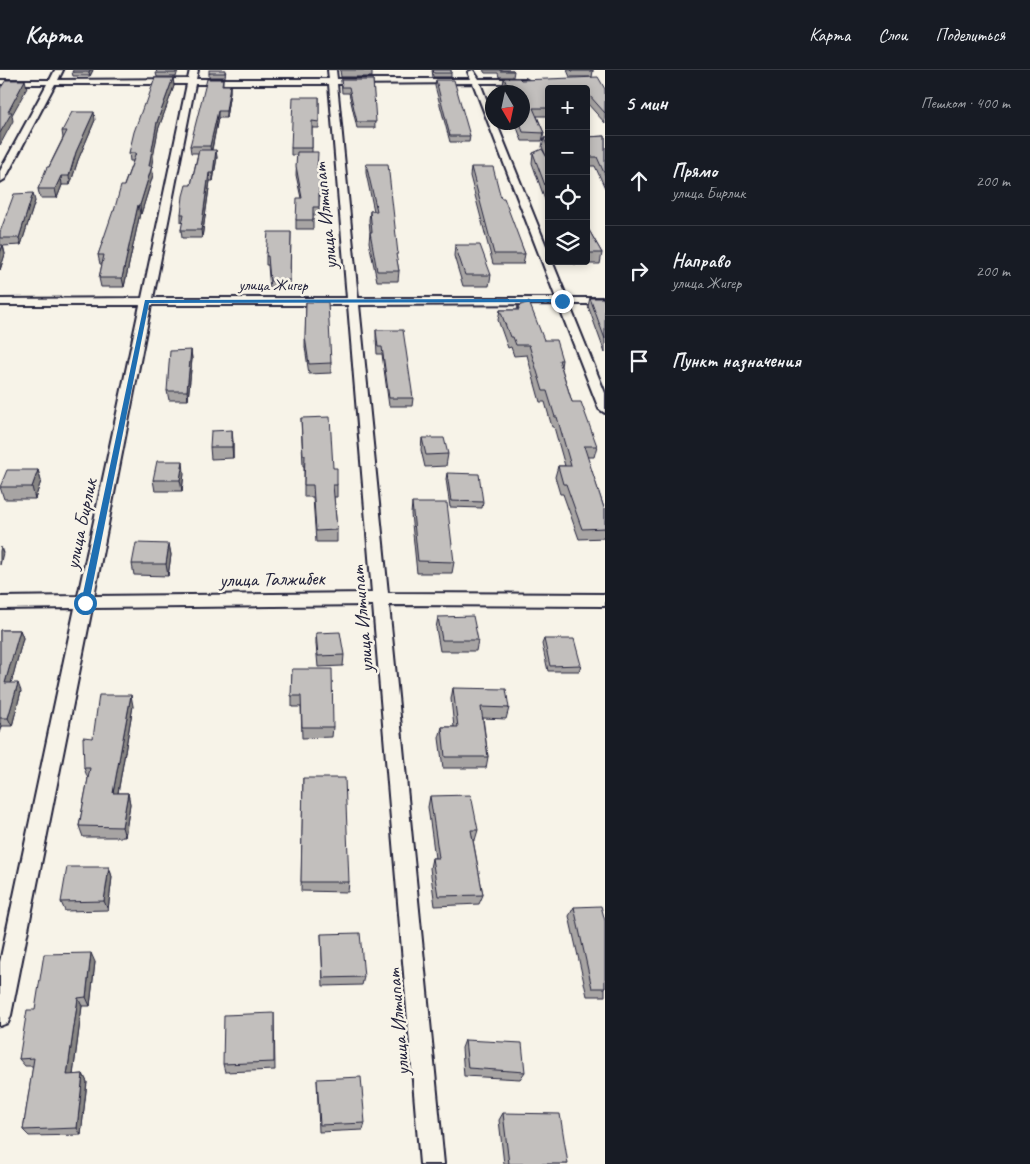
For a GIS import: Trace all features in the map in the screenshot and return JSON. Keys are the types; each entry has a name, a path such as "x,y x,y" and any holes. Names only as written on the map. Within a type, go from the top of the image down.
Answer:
{"street":[{"path":"0,178 59,70"},
{"path":"0,82 332,75 473,75 535,81"},
{"name":"улица Илтипат","path":"332,75 432,1164"},
{"path":"473,75 605,410"},
{"name":"улица Бирлик","path":"0,1015 193,77"},
{"name":"улица Жигер","path":"0,302 605,300"},
{"name":"улица Талжибек","path":"0,603 381,599 605,600"}],"building":[{"path":"73,70 90,70 89,72 72,72"},
{"path":"157,70 176,70 176,73 156,73"},
{"path":"209,70 225,70 225,73 209,73"},
{"path":"433,70 451,70 451,73 434,73"},
{"path":"593,70 593,71 572,71"},
{"path":"598,77 605,89 605,113 590,96 590,85 545,85 545,108 533,108 544,133 523,132 522,130 530,130 530,85 507,85 504,78 519,78 521,80"},
{"path":"155,78 173,78 157,122 149,166 152,166 140,205 138,205 122,278 99,278 104,255 98,255 121,186 124,186 136,153 129,153 134,132"},
{"path":"207,79 223,79 222,85 230,85 226,111 218,111 210,146 190,146"},
{"path":"6,80 25,80 8,112 12,112 0,133 0,89"},
{"path":"341,80 373,80 376,122 357,122 349,87 342,87"},
{"path":"436,80 454,80 470,136 450,136"},
{"path":"293,97 319,97 319,122 312,121 312,148 291,148"},
{"path":"72,112 94,112 76,152 69,176 61,176 55,189 38,189 47,167 49,167 67,131 62,131"},
{"path":"605,136 605,175 597,157 590,157 590,137"},
{"path":"542,149 545,154 545,185 533,153"},
{"path":"199,150 216,150 213,173 209,173 201,230 181,230 184,214 181,214 183,196 186,185 191,185"},
{"path":"297,152 318,152 317,171 321,188 319,188 319,207 313,207 313,220 296,220 297,198 302,198 296,166"},
{"path":"366,164 388,164 399,271 377,271 370,232 372,232 370,211 377,211"},
{"path":"471,167 493,167 501,198 504,198 525,254 494,254"},
{"path":"33,193 19,238 0,238 0,232 14,194"},
{"path":"268,232 291,232 290,280 270,281 268,256 266,256"},
{"path":"590,232 602,253 590,253"},
{"path":"455,245 480,245 491,275 465,275"},
{"path":"590,298 603,298 605,303 605,339"},
{"path":"306,302 328,302 331,363 309,364 305,337"},
{"path":"529,302 544,340 556,340 562,360 559,360 572,402 581,402 597,446 584,446 605,508 605,528 582,529 566,484 563,484 558,466 571,466 557,417 555,417 547,391 543,391 529,345 516,345 513,337 510,337 500,310 519,310 518,306"},
{"path":"376,330 403,330 413,398 389,398 382,347 378,347"},
{"path":"191,350 187,391 167,391 170,351"},
{"path":"330,417 333,468 337,468 337,485 333,485 337,530 316,531 313,485 304,485 305,455 303,455 301,418"},
{"path":"232,430 232,447 210,447 211,431"},
{"path":"422,438 444,438 448,454 426,455"},
{"path":"157,461 183,461 180,480 153,480"},
{"path":"7,470 38,470 32,487 0,487"},
{"path":"447,473 479,474 483,502 451,501"},
{"path":"412,503 447,503 454,562 418,561"},
{"path":"136,543 169,544 166,564 132,564"},
{"path":"473,616 478,640 442,640 438,617"},
{"path":"0,630 20,630 5,683 18,683 8,718 0,718"},
{"path":"340,632 344,655 318,656 316,633"},
{"path":"544,639 574,639 581,665 550,666"},
{"path":"292,669 332,669 333,727 302,727 301,696 291,696"},
{"path":"453,688 506,689 509,708 481,707 488,757 445,757 442,727 458,727"},
{"path":"99,695 131,695 113,793 128,793 122,827 79,826 90,768 84,768 83,737 93,738"},
{"path":"303,778 345,778 349,882 301,882"},
{"path":"471,795 478,830 471,830 483,895 438,896 432,858 439,858 430,796"},
{"path":"67,867 109,867 104,901 61,902"},
{"path":"601,906 605,921 605,988 592,988 574,907"},
{"path":"360,933 364,977 323,978 321,934"},
{"path":"91,953 86,997 78,998 67,1075 83,1074 77,1128 23,1130 34,1058 19,1059 27,1010 35,1010 44,954"},
{"path":"274,1013 274,1062 223,1064 224,1015"},
{"path":"465,1040 522,1043 525,1072 468,1068"},
{"path":"361,1077 365,1123 320,1125 317,1079"},
{"path":"503,1113 560,1114 568,1164 509,1164"}],"route":[{"path":"85,603 147,301 562,301"}]}
